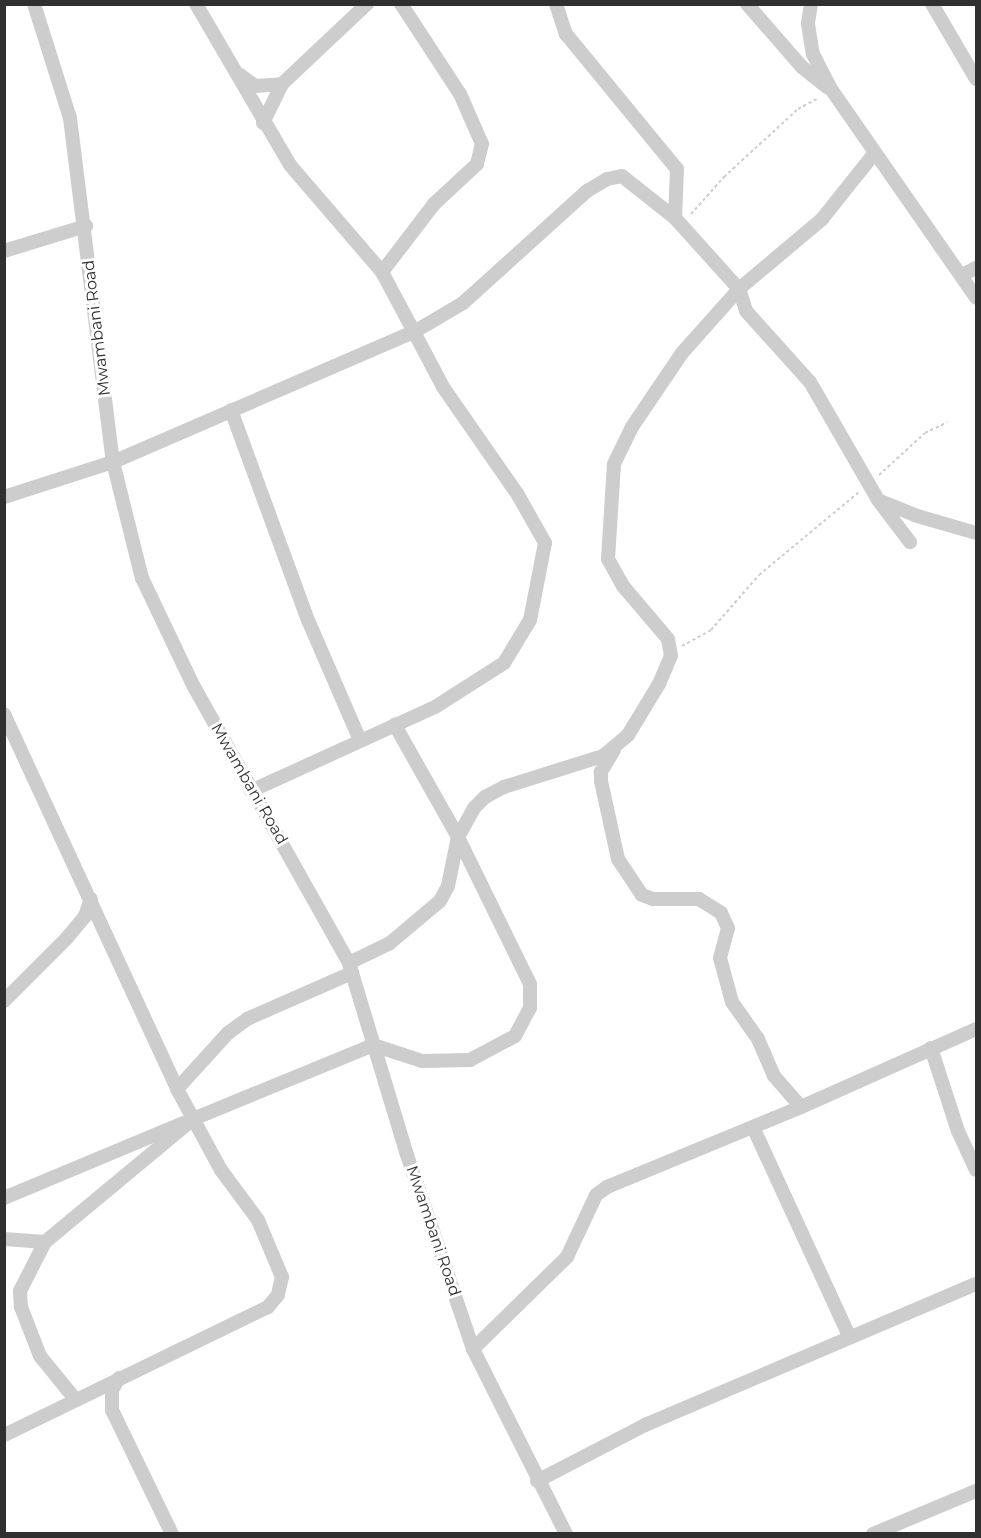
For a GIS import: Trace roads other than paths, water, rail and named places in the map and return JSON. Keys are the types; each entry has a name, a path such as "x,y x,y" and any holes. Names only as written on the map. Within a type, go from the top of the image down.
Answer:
{"street":[{"name":"Mwambani Road","path":"34,4 69,118 86,226 113,462 142,578 193,685 251,791 308,885 350,968 373,1045 473,1348 537,1481 566,1533"},
{"path":"196,4 236,72 262,123 291,165 382,272 442,387 518,495 545,543 530,620 504,663 435,707 251,791"},
{"path":"262,123 282,84 367,4"},
{"path":"382,272 434,204 477,164 482,144 460,94 401,4"},
{"path":"556,4 566,34 677,169 678,221"},
{"path":"747,4 801,67 831,89"},
{"path":"811,4 808,24 813,54 831,89 873,155 962,275 976,298"},
{"path":"932,4 976,78"},
{"path":"236,72 255,86 282,84"},
{"path":"801,1107 774,1076 758,1040 732,1002 720,958 728,927 721,913 699,899 653,899 642,895 618,860 601,772 659,684 671,656 668,639 623,586 608,559 614,464 632,427 682,354 739,289 822,219 873,155"},
{"path":"4,497 113,462 414,332 462,303 587,191 607,179 622,176 678,221 739,289 746,311 810,382 878,500 910,542"},
{"path":"4,251 86,226"},
{"path":"962,275 976,268"},
{"path":"231,410 309,620 360,740"},
{"path":"878,500 914,515 976,533"},
{"path":"4,714 8,732 91,899 177,1089 221,1170 258,1220 273,1248 282,1277 278,1295 268,1307 221,1333 119,1378 4,1435"},
{"path":"4,1198 373,1045 422,1061 470,1060 515,1036 530,1008 530,984 458,837 395,725"},
{"path":"177,1089 228,1033 247,1019 350,968 390,943 440,901 448,886 458,837 474,808 494,791 614,750"},
{"path":"4,1001 66,939 85,916 91,899"},
{"path":"473,1348 567,1257 596,1195 976,1029"},
{"path":"931,1048 958,1131 976,1170"},
{"path":"75,1399 40,1356 21,1306 20,1290 45,1242 193,1119"},
{"path":"753,1127 849,1336"},
{"path":"4,1239 45,1242"},
{"path":"537,1481 645,1425 849,1336 976,1284"},
{"path":"119,1378 112,1390 112,1410 172,1533"},
{"path":"873,1533 976,1491"}]}
